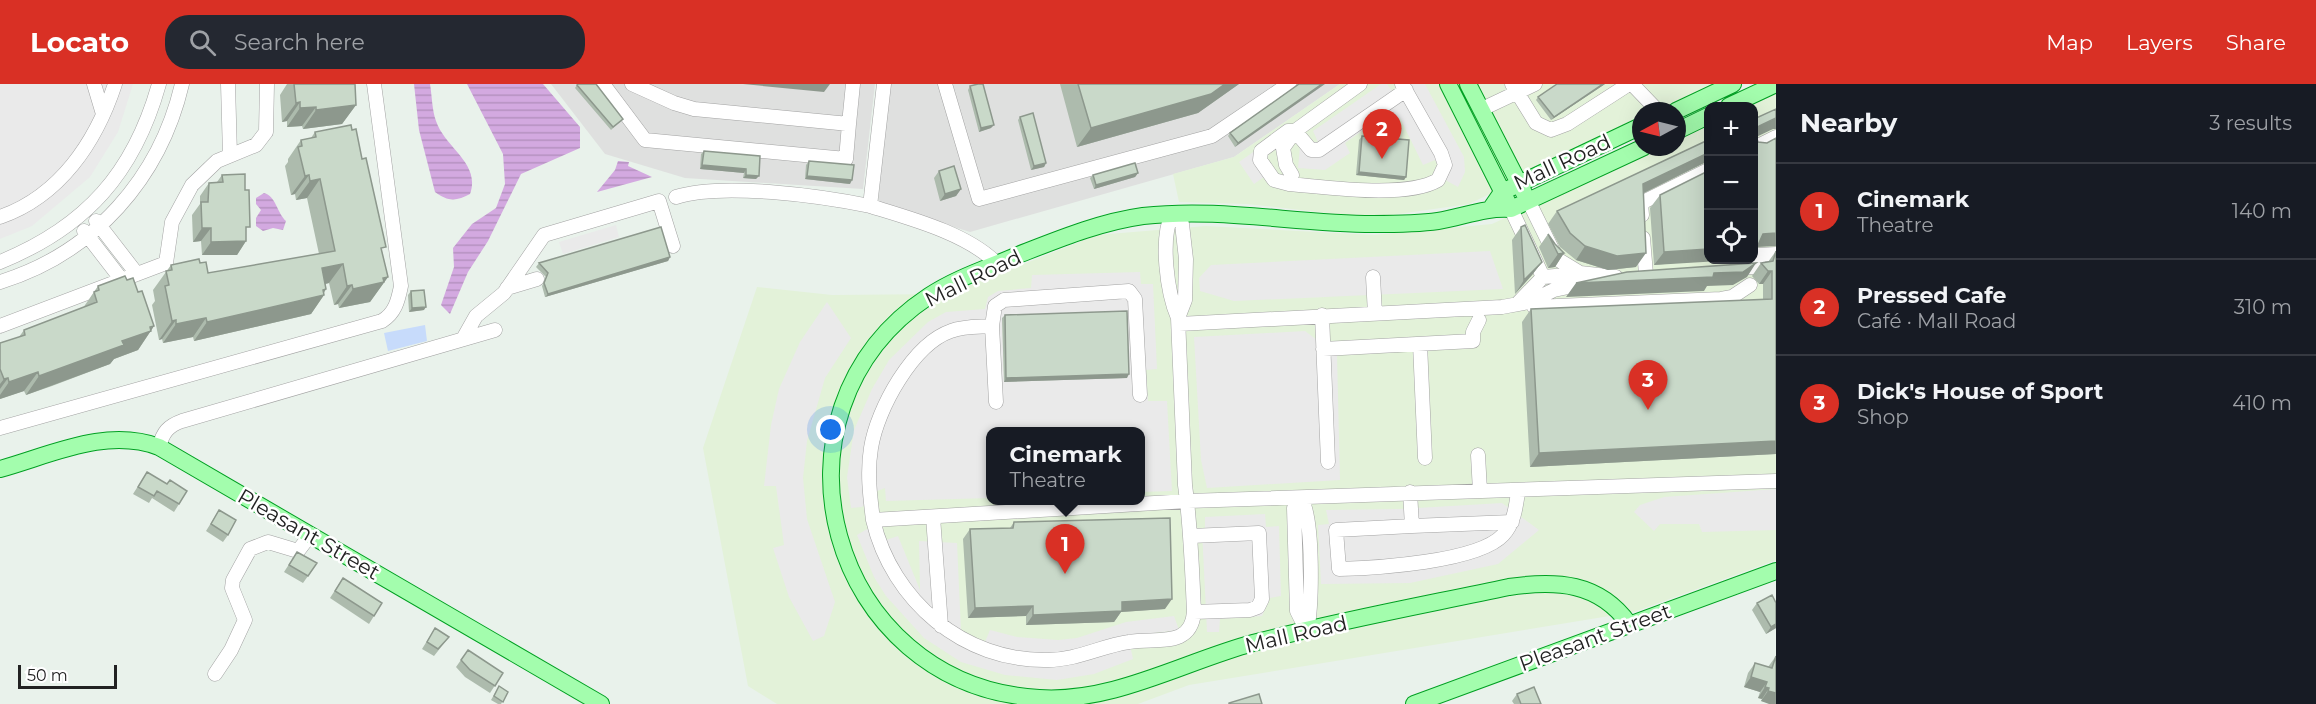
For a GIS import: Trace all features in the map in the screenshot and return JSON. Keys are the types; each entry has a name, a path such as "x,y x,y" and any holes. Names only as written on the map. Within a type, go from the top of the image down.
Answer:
{"main road":[{"path":"1448,84 1510,209"},
{"path":"1468,84 1529,202"},
{"path":"1738,102 1776,84"},
{"path":"1686,106 1726,86"},
{"path":"1686,127 1704,118"},
{"name":"Mall Road","path":"1491,208 1502,192 1519,182 1632,130"},
{"name":"Mall Road","path":"1629,624 1617,608 1598,596 1569,586 1539,583 1509,587 1252,644 1103,692 1064,699 1043,699 989,690 954,677 919,655 876,613 846,561 833,509 833,447 842,410 867,359 907,314 944,287 997,264 1110,223 1173,214 1380,224 1438,220 1491,208 1510,209 1632,153"},
{"name":"Pleasant Street","path":"0,469 97,441 133,440 159,447 601,704"},
{"name":"Pleasant Street","path":"1414,704 1776,572"}],"street":[{"path":"94,84 103,114"},
{"path":"0,217 28,204 61,177 92,138 115,84"},
{"path":"0,262 48,240 88,211 106,192 136,147 148,120 159,84"},
{"path":"0,282 52,260 88,236 100,227 133,192 155,158 175,109 182,84"},
{"path":"228,84 230,155"},
{"path":"0,326 165,263 172,222 180,203 204,171 230,155 256,145 266,132 267,84"},
{"path":"0,428 382,321 389,316 395,308 400,286 374,84"},
{"path":"603,84 645,140 846,159 853,84"},
{"path":"632,84 674,103 694,109 849,124"},
{"path":"870,206 884,84"},
{"path":"945,84 979,199 1212,136 1289,84"},
{"path":"1292,175 1286,165 1283,148 1295,131 1360,84"},
{"path":"1482,109 1515,89 1534,84"},
{"path":"1515,89 1536,123 1551,130 1567,124 1630,84 1649,102"},
{"path":"1404,87 1441,153 1444,165 1438,180 1426,186 1382,190 1281,183 1268,174 1259,156 1261,150 1288,131 1295,131 1311,150 1319,150 1404,87"},
{"path":"1758,146 1776,137"},
{"path":"1278,139 1274,154 1277,167 1292,175 1383,183 1402,188"},
{"path":"1179,321 1502,307 1529,302 1554,290 1616,277 1651,274 1641,203 1704,172"},
{"path":"675,197 714,190 820,197 870,206 968,243 986,252 997,264"},
{"path":"463,339 476,316 507,288 544,235 659,201 673,246"},
{"path":"1529,202 1557,259 1580,273"},
{"path":"1510,209 1543,277 1554,290"},
{"path":"88,211 137,274"},
{"path":"992,326 953,330 928,344 894,388 871,445 868,484 873,520 878,540 899,582 915,603 941,626 983,648 1004,655 1048,660 1070,658 1129,642 1181,637 1193,624 1194,612 1179,321 1185,300 1186,259 1182,224 1173,214"},
{"path":"76,220 122,279"},
{"path":"1721,270 1758,267 1758,255 1776,254"},
{"path":"1518,303 1543,277 1580,273 1616,277"},
{"path":"1372,277 1375,314"},
{"path":"507,288 537,279"},
{"path":"1534,307 1721,299 1732,297 1750,285"},
{"path":"996,402 992,326 995,306 1004,300 1129,291 1135,299 1140,395"},
{"path":"1322,315 1328,462"},
{"path":"1323,349 1473,341 1473,332 1479,320"},
{"path":"159,447 163,434 170,425 495,330"},
{"path":"1420,344 1425,458"},
{"path":"1478,455 1480,491"},
{"path":"1145,504 1410,492 1518,492 1776,481"},
{"path":"1410,492 1412,526"},
{"path":"1512,522 1336,530 1339,569 1407,565 1482,548 1494,543 1512,522 1518,492"},
{"path":"1301,498 1294,508 1298,611 1307,631"},
{"path":"873,520 1124,505"},
{"path":"933,517 941,626"},
{"path":"1191,536 1259,533 1262,599 1258,607 1250,610 1194,612"},
{"path":"215,674 237,640 245,620 232,588 233,580 250,549 268,542 298,551 303,548 310,534"}],"shaded area":[{"path":"0,84 133,84 118,132 90,177 32,226 0,239"},
{"path":"414,84 430,84 433,108 440,131 461,156 471,173 470,194 457,199 448,199 435,192 419,130"},
{"path":"467,84 543,84 580,127 580,148 521,174 488,241 468,272 450,314 441,305 454,267 453,248 472,224 496,208 505,184 503,154"},
{"path":"551,84 875,84 863,189 685,178 605,154"},
{"path":"889,84 1340,84 1234,157 970,232 878,203"},
{"path":"1340,84 1714,84 1677,102 1632,102 1632,124 1469,204 1370,218 1247,204 1179,202 1173,174 1234,157"},
{"path":"1381,84 1387,84 1392,91 1403,84 1425,84 1464,157 1465,172 1458,187 1447,181 1435,160 1423,165 1400,118 1375,135 1369,126 1345,143 1350,153 1325,170 1298,168 1300,146 1309,142 1318,142 1313,131"},
{"path":"1776,92 1776,560 1634,612 1189,685 1138,704 777,704 748,686 703,448 757,287 832,295 948,294 1097,235 1206,226 1374,235 1492,224 1638,156 1686,156 1686,134 1704,125 1704,264 1758,264 1758,102 1754,102"},
{"path":"1256,150 1271,172 1254,184 1239,162"},
{"path":"618,161 629,162 628,166 652,177 597,192 615,170"},
{"path":"264,193 274,201 286,221 283,230 273,228 263,231 256,226 256,218 261,210 256,204 256,198"},
{"path":"616,225 619,237 563,254 559,242"},
{"path":"1490,251 1503,289 1234,301 1200,291 1199,278 1211,265"},
{"path":"1140,272 1141,284 1153,284 1157,369 1146,370 1148,401 1167,401 1172,491 1145,492 1145,427 986,427 986,498 886,501 885,488 877,491 862,507 851,508 847,477 854,430 872,389 889,360 928,322 946,312 985,309 988,297 998,291 1031,288 1032,275","holes":["1125,314 1004,382 1002,318"]},
{"path":"827,302 851,338 825,378 807,441 803,478 807,519 835,602 824,636 813,641 789,597 773,548 784,545 776,486 764,486 771,425 779,389 800,342"},
{"path":"425,325 427,341 388,351 384,333"},
{"path":"1305,331 1337,355 1340,480 1207,488 1201,460 1194,337"},
{"path":"1776,489 1776,530 1702,532 1699,524 1660,524 1654,531 1634,512 1640,505 1664,497"},
{"path":"1502,503 1539,530 1498,564 1410,583 1321,584 1318,525 1329,524 1326,510 1400,509"},
{"path":"1265,514 1266,527 1279,526 1281,596 1270,598 1262,616 1220,619 1219,632 1207,632 1202,530 1205,529 1205,517"},
{"path":"867,529 886,540 898,536 920,590 919,541 957,543 961,631 985,642 990,630 1017,637 1058,640 1077,638 1126,622 1174,616 1179,630 1128,636 1133,659 1094,674 1057,680 1005,675 961,662 924,638 886,596 874,577 857,535"}],"building":[{"path":"294,84 355,84 356,105 316,110 316,107 300,108 300,102 296,103"},
{"path":"578,84 596,84 623,119 613,127"},
{"path":"983,84 994,125 981,128 970,86"},
{"path":"1078,84 1225,84 1211,94 1091,128"},
{"path":"1299,84 1322,84 1238,143 1230,133"},
{"path":"1557,84 1603,84 1554,117 1538,97"},
{"path":"1776,109 1776,118 1758,128 1758,117"},
{"path":"1033,113 1046,163 1034,166 1020,117"},
{"path":"351,125 352,130 356,129 362,159 366,158 386,247 381,248 388,277 383,278 384,282 353,289 352,285 347,286 343,264 322,268 326,289 323,290 324,295 207,322 206,318 176,324 176,320 172,321 165,286 169,285 166,271 172,270 171,265 199,259 200,263 206,262 208,273 335,251 320,179 310,181 309,175 305,176 298,147 302,146 301,140 316,137 315,132"},
{"path":"1362,136 1409,140 1406,177 1359,172"},
{"path":"1776,138 1776,233 1763,234 1758,245 1758,142 1767,143"},
{"path":"1704,142 1704,155 1643,184 1646,253 1617,256 1585,246 1570,233 1557,211 1674,156 1686,156 1686,150"},
{"path":"704,151 760,156 759,176 746,175 746,169 702,165"},
{"path":"809,161 854,165 852,180 807,176"},
{"path":"1135,163 1138,173 1096,185 1093,175"},
{"path":"954,166 961,189 945,194 939,171"},
{"path":"1704,173 1704,249 1664,252 1660,195"},
{"path":"245,174 245,190 249,190 250,227 246,227 246,241 211,242 211,228 202,228 201,202 208,202 209,183 223,182 222,175"},
{"path":"1525,225 1542,262 1524,280 1521,227"},
{"path":"661,227 670,257 548,294 544,283 548,273 539,263"},
{"path":"1548,234 1555,244 1564,253 1558,254"},
{"path":"1776,251 1776,441 1539,453 1531,309 1772,299 1772,271 1768,271 1761,263 1773,261"},
{"path":"1755,264 1743,272 1714,273 1713,277 1576,283 1627,272"},
{"path":"125,276 127,280 133,278 138,292 142,291 154,326 150,327 151,331 122,341 124,345 39,376 38,372 9,382 8,378 4,379 0,369 0,343 25,335 24,330 97,302 94,292 99,290 98,286"},
{"path":"424,290 426,307 412,308 411,291"},
{"path":"1127,311 1129,374 1006,378 1005,315"},
{"path":"147,472 167,484 170,480 187,491 179,504 157,491 154,496 138,487"},
{"path":"219,510 236,520 228,535 211,524"},
{"path":"1170,518 1172,599 1122,602 1122,611 1033,615 1033,606 975,608 970,529 1013,528 1014,522"},
{"path":"297,552 317,563 308,576 289,565"},
{"path":"343,578 382,603 374,616 335,591"},
{"path":"1772,595 1776,603 1776,624 1771,627 1757,603"},
{"path":"435,628 449,637 438,649 427,642"},
{"path":"468,650 503,673 495,686 470,670 461,660"},
{"path":"1776,656 1776,693 1768,691 1769,688 1765,687 1767,682 1751,677 1755,663 1772,668"},
{"path":"499,686 508,692 503,702 494,696"},
{"path":"1534,687 1541,704 1521,704 1517,694"},
{"path":"1259,694 1262,704 1229,704 1229,703"}],"place":[{"name":"Pressed Cafe","path":"1382,159"},
{"name":"Dick's House of Sport","path":"1648,410"},
{"name":"Cinemark","path":"1065,574"}]}
